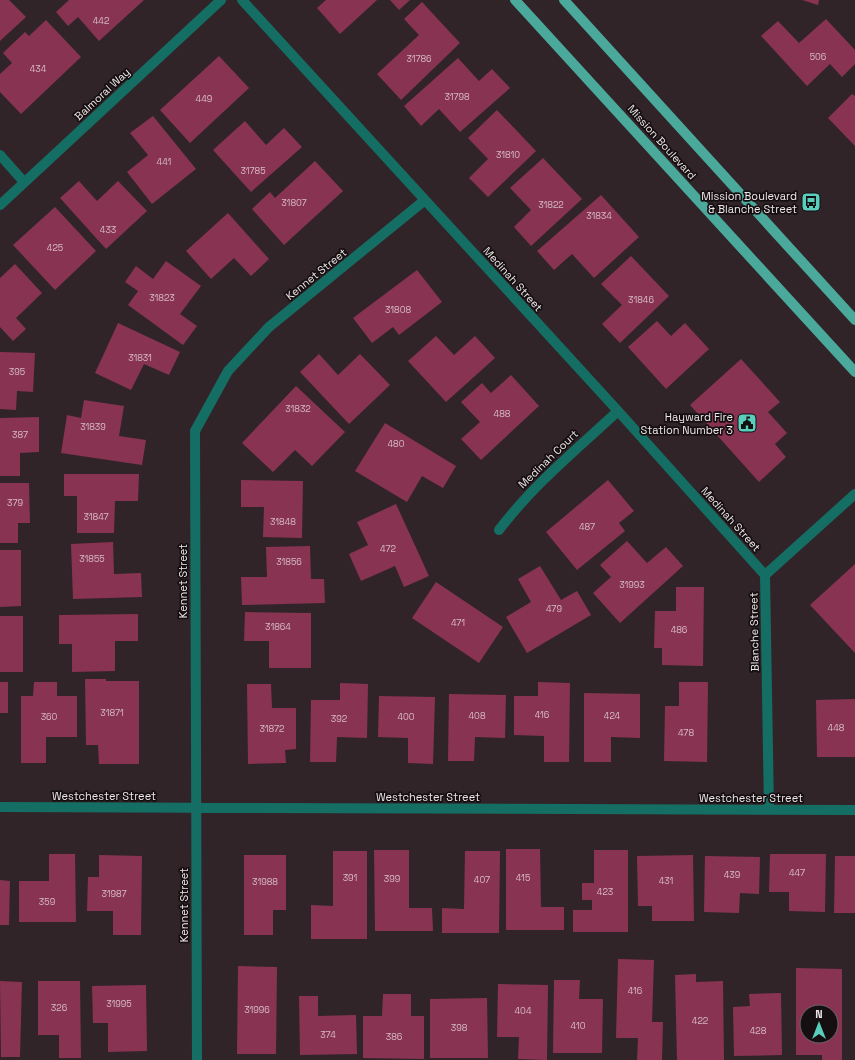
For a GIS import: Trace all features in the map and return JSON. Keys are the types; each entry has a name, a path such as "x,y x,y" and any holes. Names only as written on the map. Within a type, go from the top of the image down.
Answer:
{"main road":[{"name":"Mission Boulevard","path":"515,0 855,372"},
{"name":"Mission Boulevard","path":"564,0 855,320"}],"street":[{"name":"Balmoral Way","path":"0,205 221,0"},
{"name":"Medinah Street","path":"242,0 618,411 765,576"},
{"path":"0,155 24,182"},
{"name":"Kennet Street","path":"197,1060 195,431 228,371 269,327 425,200"},
{"name":"Medinah Court","path":"499,530 515,508 536,486 618,411"},
{"path":"765,576 855,494"},
{"name":"Blanche Street","path":"765,576 769,810"},
{"name":"Westchester Street","path":"0,808 855,810"}],"building":[{"path":"0,0 9,0 26,17 0,41"},
{"path":"69,0 144,0 99,41 78,17 68,26 56,12"},
{"path":"326,0 377,0 340,34 317,8"},
{"path":"390,0 410,0 399,10"},
{"path":"802,0 819,0 818,5"},
{"path":"422,2 460,43 401,100 377,74 419,35 404,19"},
{"path":"826,19 855,50 855,64 842,77 830,64 807,86 761,36 778,21 799,43"},
{"path":"46,20 81,57 21,114 0,92 0,74 12,63 3,53 25,32 29,36"},
{"path":"219,56 249,88 190,143 160,110"},
{"path":"458,58 479,81 492,69 510,88 460,132 439,109 421,126 404,106"},
{"path":"852,94 855,96 855,146 828,118"},
{"path":"497,110 536,151 488,197 469,178 488,159 468,138"},
{"path":"153,116 196,169 152,204 127,172 148,155 130,133"},
{"path":"245,121 266,145 284,128 302,147 251,192 213,150"},
{"path":"543,158 582,199 531,246 514,227 531,210 510,188"},
{"path":"315,161 343,191 284,245 252,209 270,192 275,198"},
{"path":"79,181 97,201 118,181 147,211 106,249 60,198"},
{"path":"601,195 639,237 594,278 572,254 554,270 537,251"},
{"path":"55,207 96,251 55,290 13,245"},
{"path":"228,213 269,259 251,276 234,258 211,279 186,251"},
{"path":"631,256 669,296 620,343 602,324 622,305 601,284"},
{"path":"166,261 201,286 180,314 197,326 183,345 128,305 138,291 125,282 136,266 153,279"},
{"path":"15,264 42,293 16,318 26,329 13,341 0,327 0,278"},
{"path":"417,270 442,302 399,335 393,327 372,343 353,318"},
{"path":"657,321 671,336 685,323 709,349 666,389 628,347"},
{"path":"118,323 180,352 169,375 144,364 131,390 95,373"},
{"path":"436,336 454,355 475,336 495,358 446,402 408,361"},
{"path":"0,352 35,353 33,392 17,391 16,410 0,409"},
{"path":"319,354 338,375 360,354 390,385 349,424 300,372"},
{"path":"741,359 780,402 768,412 787,433 775,444 786,457 759,482 690,405"},
{"path":"511,375 539,406 481,460 461,439 480,422 461,402 482,383 491,393"},
{"path":"296,386 345,432 312,466 295,450 273,472 242,443"},
{"path":"84,400 124,406 119,436 146,440 142,465 61,453 67,415 81,418"},
{"path":"39,417 39,452 20,453 20,476 0,476 0,418"},
{"path":"385,423 456,466 443,488 422,476 407,502 355,471"},
{"path":"64,474 139,474 138,501 115,501 114,533 77,533 77,496 64,496"},
{"path":"241,480 303,481 302,538 263,537 264,507 241,507"},
{"path":"608,480 634,511 619,523 625,531 577,570 546,532"},
{"path":"0,483 29,483 30,523 18,523 18,543 0,543"},
{"path":"396,504 429,576 404,587 395,566 361,581 349,554 368,545 357,522"},
{"path":"627,541 647,563 666,547 683,566 620,623 593,593 611,577 600,565"},
{"path":"113,542 114,574 141,573 142,597 73,599 71,544"},
{"path":"310,546 311,579 324,579 325,603 242,605 241,577 267,577 266,547"},
{"path":"0,550 21,550 21,606 0,607"},
{"path":"855,564 855,653 810,605"},
{"path":"540,566 561,600 577,591 591,615 527,653 506,617 531,602 518,579"},
{"path":"436,582 503,627 479,663 412,618"},
{"path":"676,587 704,587 703,666 662,665 662,648 654,648 655,611 676,611"},
{"path":"245,612 311,613 311,668 269,668 269,641 244,641"},
{"path":"138,614 138,641 115,641 115,671 72,672 72,644 59,644 59,615"},
{"path":"0,616 23,616 23,672 0,672"},
{"path":"85,679 106,679 106,681 139,681 139,764 99,764 98,745 86,745"},
{"path":"0,682 8,682 8,713 0,713"},
{"path":"34,682 57,682 57,696 77,696 77,737 46,737 46,763 21,763 21,696 33,696"},
{"path":"538,682 570,683 569,762 544,762 544,736 514,735 514,696 538,696"},
{"path":"679,682 708,682 707,762 664,761 665,706 679,706"},
{"path":"340,683 368,684 367,738 337,737 336,762 310,762 311,700 340,700"},
{"path":"247,684 271,684 272,708 296,708 296,749 285,750 286,763 248,764"},
{"path":"584,693 640,694 640,738 611,737 611,762 584,762"},
{"path":"449,694 506,695 505,738 475,737 474,761 448,761"},
{"path":"379,696 435,697 433,764 408,763 408,738 378,737"},
{"path":"855,699 855,757 817,757 816,700"},
{"path":"506,849 540,849 541,907 564,907 564,930 506,930"},
{"path":"374,850 409,850 409,908 432,908 433,931 375,931"},
{"path":"594,850 628,850 628,932 573,932 573,910 592,910 592,900 582,900 582,883 594,883"},
{"path":"333,851 367,851 367,939 311,939 311,905 333,906"},
{"path":"465,851 500,851 499,933 442,933 442,908 464,909"},
{"path":"49,854 75,854 76,922 19,922 19,881 49,881"},
{"path":"770,854 826,854 825,912 789,911 789,892 769,892"},
{"path":"99,855 142,856 141,935 113,935 113,911 87,911 88,877 99,877"},
{"path":"244,855 286,855 286,910 273,910 273,935 244,935"},
{"path":"693,855 694,921 652,921 652,906 638,906 637,856"},
{"path":"705,856 760,857 759,894 740,893 739,913 704,912"},
{"path":"835,856 855,856 855,913 834,913"},
{"path":"0,880 10,881 9,925 0,925"},
{"path":"618,959 654,960 652,1022 663,1022 662,1060 637,1060 638,1038 616,1038"},
{"path":"238,966 277,967 276,1054 237,1054"},
{"path":"796,968 842,969 842,1060 822,1060 822,1055 796,1055"},
{"path":"696,974 696,982 723,981 724,1060 677,1060 675,975"},
{"path":"554,980 580,980 579,999 603,999 602,1053 553,1053"},
{"path":"0,981 22,982 20,1057 1,1057"},
{"path":"38,981 80,981 81,1058 59,1058 59,1035 38,1035"},
{"path":"498,984 548,985 547,1060 518,1059 519,1037 497,1037"},
{"path":"146,985 147,1051 108,1052 108,1023 93,1023 92,986"},
{"path":"781,993 782,1055 734,1056 733,1007 750,1006 749,994"},
{"path":"383,994 411,994 411,1016 424,1016 424,1059 363,1058 363,1016 382,1016"},
{"path":"299,996 318,996 318,1016 356,1015 357,1054 300,1055"},
{"path":"487,998 488,1058 430,1058 430,999"}],"place":[{"name":"Mission Boulevard & Blanche Street","path":"811,202"},
{"name":"Hayward Fire Station Number 3","path":"747,423"}]}
